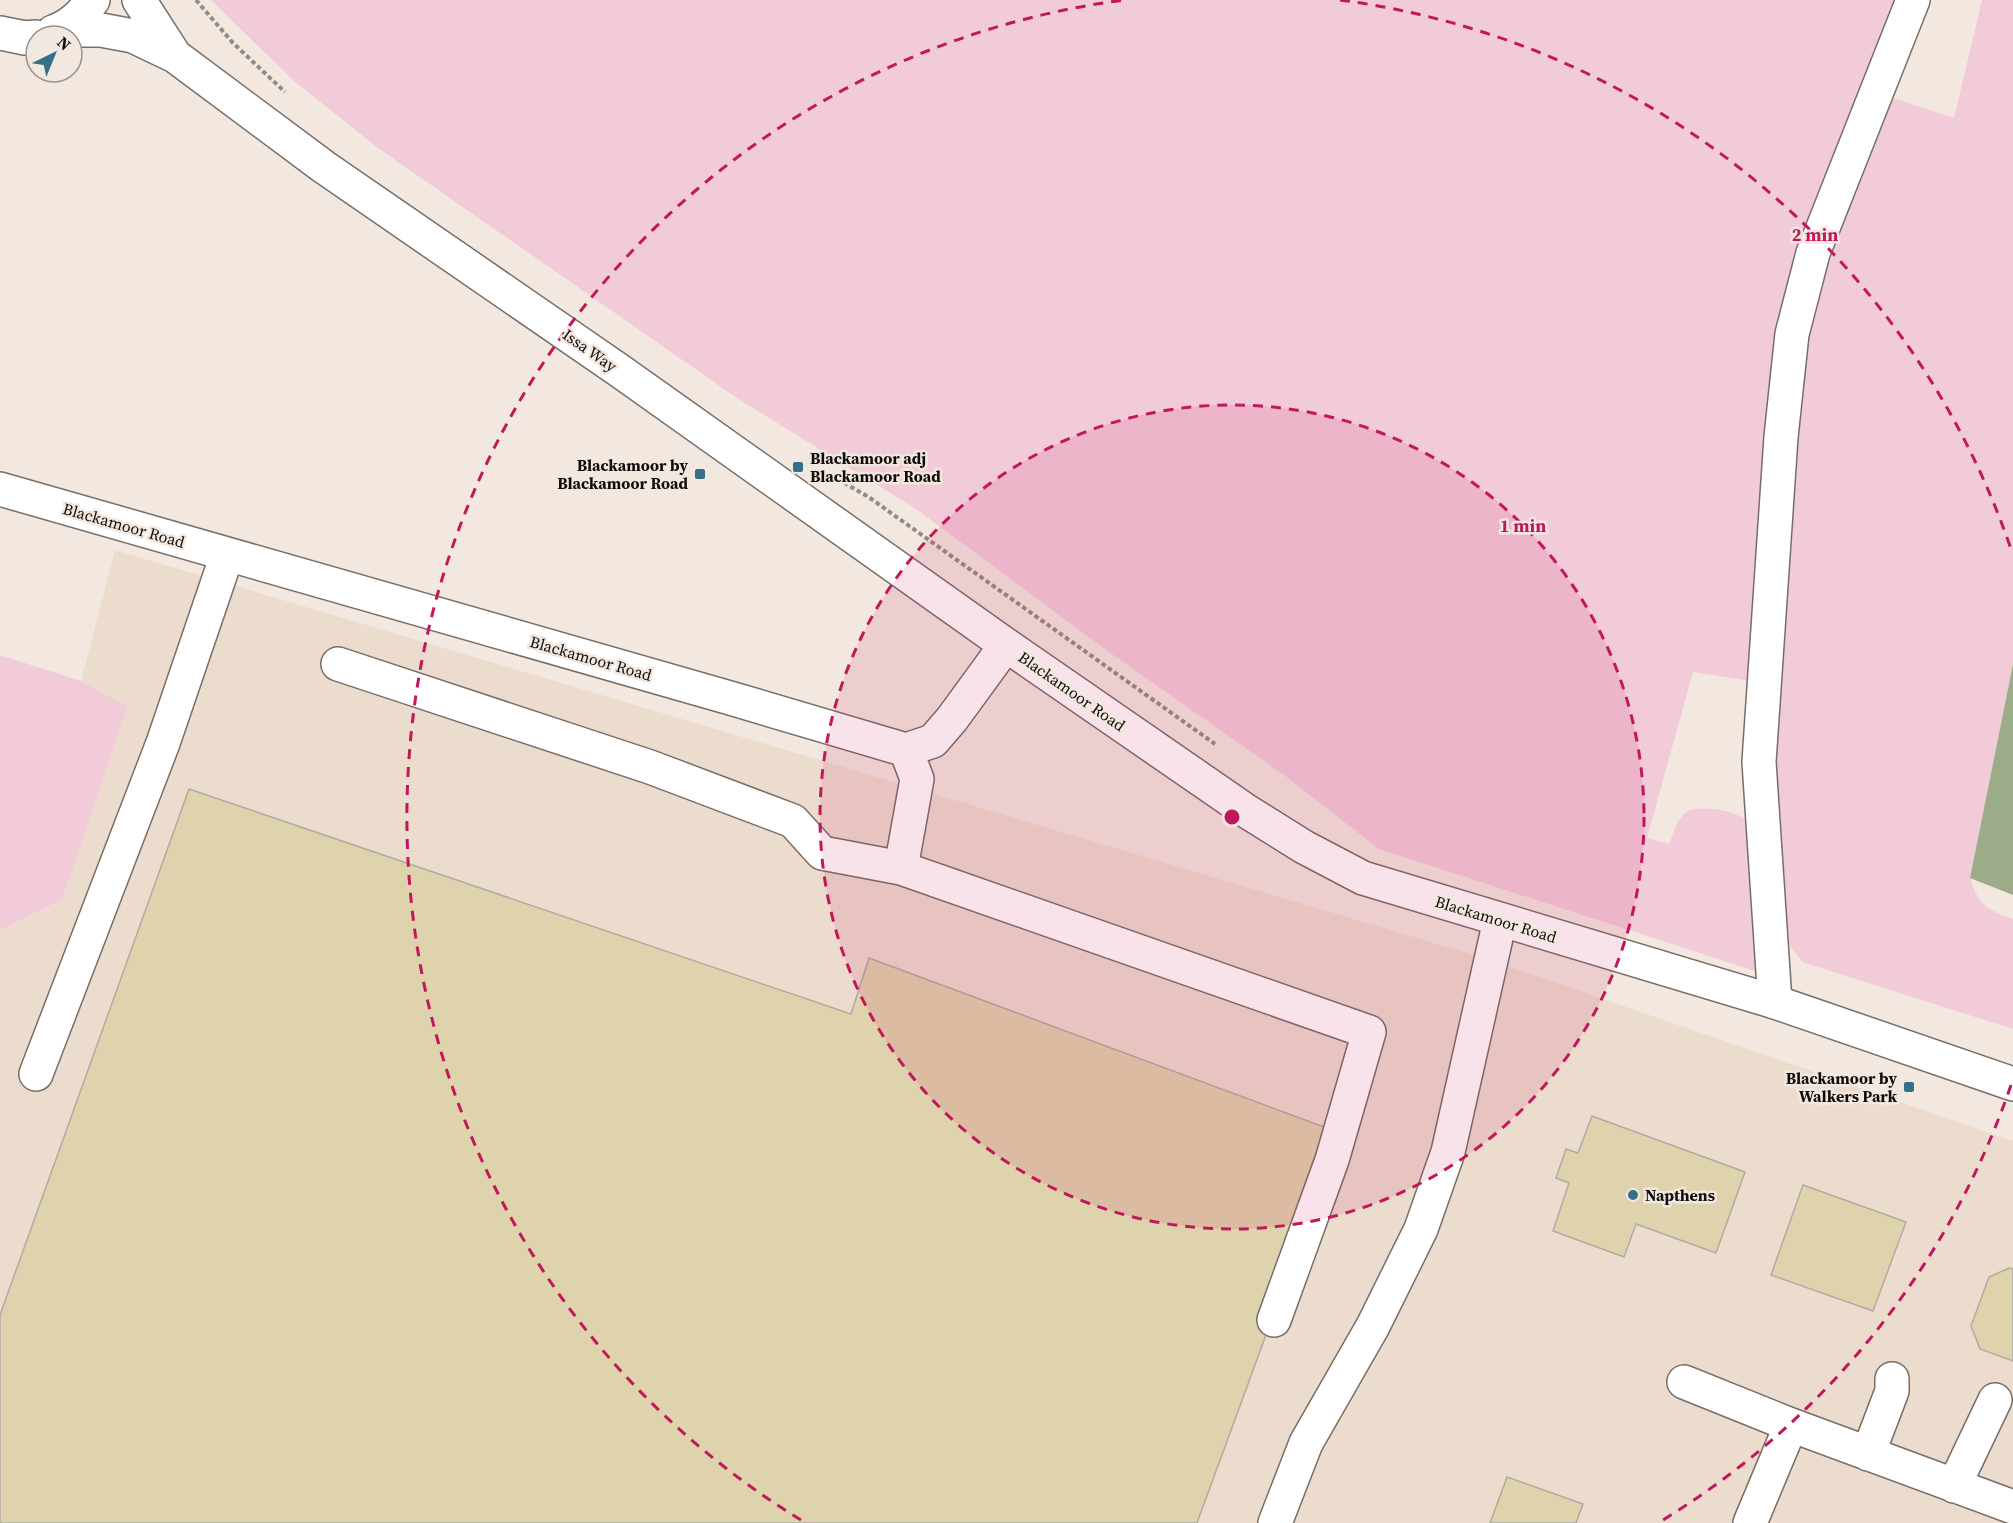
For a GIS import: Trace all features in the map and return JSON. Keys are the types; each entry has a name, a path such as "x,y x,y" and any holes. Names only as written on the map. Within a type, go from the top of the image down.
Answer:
{"main road":[{"path":"60,24 82,15 93,0"},
{"name":"Issa Way","path":"140,0 175,56"},
{"path":"1775,1002 1759,762 1781,437 1792,334 1813,253 1913,0"},
{"name":"Issa Way","path":"84,32 101,30 133,36 175,56 324,167 620,371 1006,645"},
{"name":"Blackamoor Road","path":"0,489 906,750 933,741 952,719 1006,645 1238,806 1304,847 1364,878 1775,1002 2013,1084"},
{"path":"36,1074 163,743 227,555"},
{"path":"338,664 650,767 793,821 822,853 901,868 1369,1032 1332,1160 1274,1320"},
{"path":"901,868 917,779 906,750"},
{"path":"1275,1523 1306,1443 1373,1326 1421,1229 1448,1152 1500,920"},
{"path":"1868,1454 1892,1391 1892,1379"},
{"path":"1684,1382 1791,1425 2013,1507"},
{"path":"1954,1486 1995,1400"},
{"path":"1750,1523 1791,1425"}],"shaded area":[{"path":"211,0 1901,0 1790,271 1774,337 1751,681 1693,672 1647,838 1669,844 1681,817 1693,809 1727,811 1746,821 1752,839 1761,973 1379,849 1284,775 1109,652 916,509 737,398 378,148 294,81"},
{"path":"1982,0 2013,0 2013,664 1970,878 1980,900 1985,905 2013,919 2013,1029 1802,962 1784,937 1767,772 1802,323 1890,97 1954,118"},
{"path":"115,550 1491,960 2013,1141 2013,1523 0,1523 0,930 62,900 128,707 81,681"},
{"path":"0,655 81,681 128,707 62,900 0,930"},
{"path":"2013,664 2013,895 1970,878"}],"building":[{"path":"189,789 851,1014 869,958 1340,1133 1197,1523 0,1523 0,1315"},
{"path":"1592,1116 1745,1172 1716,1253 1636,1224 1624,1257 1553,1231 1569,1183 1556,1178 1566,1149 1578,1153"},
{"path":"1803,1185 1906,1222 1873,1311 1771,1275"},
{"path":"2009,1268 2013,1269 2013,1361 1980,1349 1971,1326 1989,1277"},
{"path":"1507,1477 1583,1504 1576,1523 1490,1523"}],"place":[{"name":"Blackamoor adj Blackamoor Road","path":"798,467"},
{"name":"Blackamoor by Blackamoor Road","path":"700,474"},
{"name":"Blackamoor by Walkers Park","path":"1909,1087"},
{"name":"Napthens","path":"1633,1195"}]}
